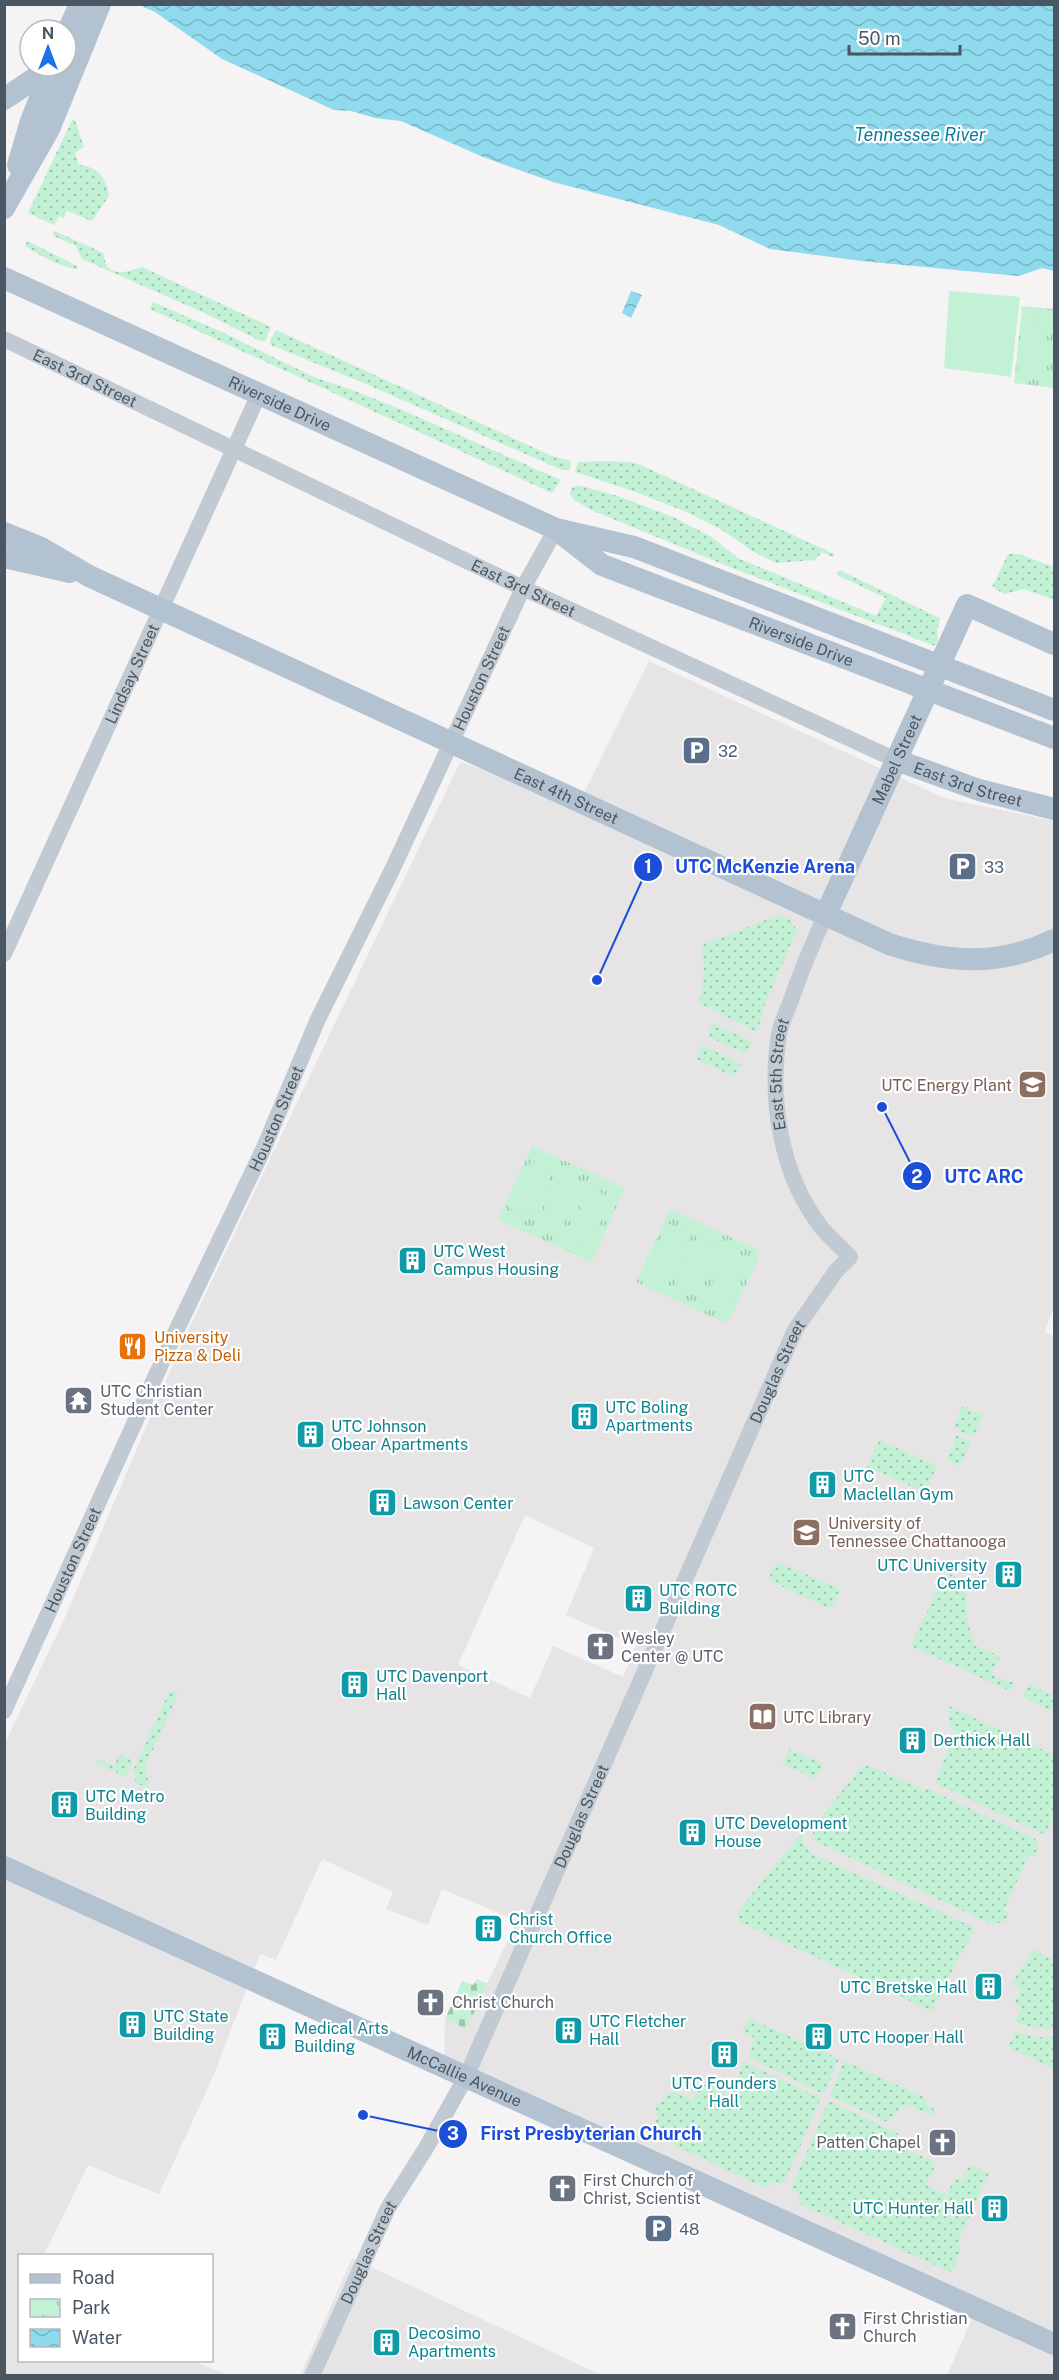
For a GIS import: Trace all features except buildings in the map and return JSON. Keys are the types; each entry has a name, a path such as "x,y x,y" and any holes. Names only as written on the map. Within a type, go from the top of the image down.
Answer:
{"main road":[{"path":"74,18 80,4"},
{"path":"5,207 40,125 100,4"},
{"path":"4,99 35,78"},
{"path":"40,125 50,78"},
{"name":"Riverside Drive","path":"4,278 556,529 634,547 1054,710"},
{"name":"Riverside Drive","path":"556,529 602,565 1054,738"},
{"name":"East 4th Street","path":"4,533 41,548 89,576 889,944 923,955 954,960 1008,957 1034,950 1054,940"},
{"name":"East 4th Street","path":"4,557 89,576"},
{"name":"Mabel Street","path":"826,914 967,605 1054,644"},
{"name":"East 3rd Street","path":"896,760 979,790 1054,809"},
{"name":"McCallie Avenue","path":"4,1867 1054,2344"}],"street":[{"name":"East 3rd Street","path":"4,339 234,447 523,588 896,760"},
{"name":"Lindsay Street","path":"4,954 259,394"},
{"name":"Houston Street","path":"4,1711 177,1329 263,1150 318,1019 523,588 556,529"},
{"name":"East 5th Street","path":"826,914 798,980 780,1032 776,1080 777,1103 786,1153 797,1185 823,1229 850,1257"},
{"name":"Douglas Street","path":"312,2376 388,2208 426,2148 466,2077 795,1330 829,1279 850,1257"}],"shaded area":[{"name":"University of Tennessee Chattanooga","path":"649,661 944,798 1054,821 1054,1306 1045,1332 1054,1336 1054,2375 947,2375 972,2319 444,2078 445,2019 466,2028 517,1921 442,1889 428,1925 386,1909 393,1892 322,1859 276,1960 260,1954 213,2077 159,2194 88,2165 44,2254 18,2254 18,2362 195,2362 229,2375 5,2375 4,1745 63,1622 182,1343 460,762 580,801","holes":["525,1515 594,1548 566,1615 636,1645 623,1677 553,1646 530,1698 458,1665"]},
{"path":"352,2258 601,2375 300,2376"}],"green space":[{"path":"72,120 75,120 84,147 75,153 79,165 91,168 100,174 109,196 92,221 67,211 64,218 59,216 54,225 28,213"},
{"path":"55,231 103,253 108,267 112,270 122,272 142,267 271,327 265,341 260,341 209,315 82,259 76,246 54,236"},
{"path":"28,241 77,266 77,269 58,264 35,252 25,245"},
{"path":"949,291 1020,297 1011,377 944,368"},
{"path":"153,302 222,332 314,377 402,410 561,480 552,493 150,309"},
{"path":"1022,306 1054,309 1054,388 1014,383"},
{"path":"1024,319 1048,322 1042,375 1018,372"},
{"path":"276,330 552,456 571,461 570,470 562,470 271,345 270,341"},
{"path":"606,461 641,465 834,554 833,557 822,552 815,560 776,563 689,513 575,472 578,462"},
{"path":"578,485 618,496 673,517 710,536 738,558 876,616 886,598 837,575 839,570 940,618 938,641 935,646 737,570 591,510 573,499 570,493 572,488"},
{"path":"1008,554 1019,554 1054,567 1054,600 1024,589 1004,594 992,587"},
{"path":"779,915 790,920 797,930 765,1004 757,1032 699,1003 704,977 702,945"},
{"path":"713,1023 752,1042 746,1054 707,1036"},
{"path":"702,1045 741,1064 735,1077 696,1059"},
{"path":"532,1146 625,1188 592,1262 498,1220"},
{"path":"531,1161 553,1171 531,1219 508,1208"},
{"path":"561,1174 583,1185 560,1232 538,1222"},
{"path":"590,1188 612,1198 590,1245 568,1235"},
{"path":"670,1209 756,1249 759,1257 730,1319 723,1322 636,1282"},
{"path":"669,1224 692,1234 669,1282 647,1272"},
{"path":"698,1238 721,1248 698,1295 676,1285"},
{"path":"728,1251 750,1261 728,1309 706,1298"},
{"path":"962,1407 983,1415 973,1437 959,1431 960,1429 954,1426"},
{"path":"957,1435 971,1442 960,1466 946,1460"},
{"path":"879,1440 937,1466 925,1492 867,1467"},
{"path":"777,1562 841,1589 831,1609 768,1580"},
{"path":"950,1574 966,1582 967,1619 975,1646 1000,1656 991,1675 1014,1683 1010,1691 911,1646 940,1584"},
{"path":"1029,1684 1054,1696 1054,1712 1023,1697"},
{"path":"170,1690 178,1694 145,1767 150,1789 134,1782 137,1775 132,1773"},
{"path":"949,1706 1054,1755 1054,1815 1045,1835 935,1783 955,1733 949,1724"},
{"path":"789,1749 823,1764 816,1779 782,1764"},
{"path":"121,1755 133,1760 126,1777 96,1763 98,1759 114,1766"},
{"path":"868,1765 924,1790 926,1788 1037,1840 1038,1847 1035,1857 1029,1855 1004,1910 1009,1913 1005,1921 993,1925 815,1841 812,1829 861,1767"},
{"path":"803,1831 803,1842 812,1854 975,1928 931,2011 740,1922 739,1910"},
{"path":"1032,1949 1052,1959 1054,2029 1032,2028 1015,2022 1022,2008 1014,2004 1021,1989 1012,1984 1022,1966 1025,1966"},
{"path":"477,1979 488,1984 466,2029 445,2019 462,1981 473,1985"},
{"path":"749,2018 839,2059 825,2092 821,2093 750,2058 749,2051 755,2038 742,2032"},
{"path":"1015,2032 1037,2037 1054,2037 1054,2069 1008,2047"},
{"path":"844,2061 926,2098 925,2104 934,2109 933,2116 907,2105 900,2108 887,2122 830,2096"},
{"path":"744,2062 821,2098 785,2181 781,2184 773,2181 771,2186 767,2185 765,2188 656,2136 657,2132 653,2128 658,2116 655,2105 664,2101 668,2093 674,2092 694,2099 697,2092 676,2083 668,2083 667,2080 673,2077 694,2084 696,2081 728,2095"},
{"path":"829,2101 899,2134 895,2144 937,2163 926,2185 947,2195 955,2177 962,2180 969,2165 989,2173 957,2244 961,2246 954,2270 952,2268 950,2272 800,2204 798,2200 800,2193 793,2190 792,2186"}],"water":[{"name":"Tennessee River","path":"139,5 1054,5 1054,271 1042,268 1019,276 862,261 770,249 719,225 553,182 483,157 401,121 334,110 222,59 155,12"},
{"path":"631,291 642,295 631,318 622,313"}],"place":[{"name":"32","path":"697,751"},
{"name":"33","path":"963,867"},
{"name":"UTC McKenzie Arena","path":"597,980"},
{"name":"UTC Energy Plant","path":"1033,1085"},
{"name":"UTC ARC","path":"882,1107"},
{"name":"UTC West Campus Housing","path":"412,1260"},
{"name":"University Pizza & Deli","path":"133,1346"},
{"name":"UTC Christian Student Center","path":"79,1400"},
{"name":"UTC Boling Apartments","path":"584,1416"},
{"name":"UTC Johnson Obear Apartments","path":"310,1435"},
{"name":"UTC Maclellan Gym","path":"822,1485"},
{"name":"Lawson Center","path":"382,1503"},
{"name":"University of Tennessee Chattanooga","path":"807,1532"},
{"name":"UTC University Center","path":"1008,1574"},
{"name":"UTC ROTC Building","path":"638,1599"},
{"name":"Wesley Center @ UTC","path":"600,1647"},
{"name":"UTC Davenport Hall","path":"355,1685"},
{"name":"UTC Library","path":"762,1717"},
{"name":"Derthick Hall","path":"912,1740"},
{"name":"UTC Metro Building","path":"64,1805"},
{"name":"UTC Development House","path":"693,1832"},
{"name":"Christ Church Office","path":"488,1928"},
{"name":"UTC Bretske Hall","path":"988,1987"},
{"name":"Christ Church","path":"431,2002"},
{"name":"UTC State Building","path":"132,2025"},
{"name":"UTC Fletcher Hall","path":"568,2030"},
{"name":"Medical Arts Building","path":"273,2037"},
{"name":"UTC Hooper Hall","path":"818,2037"},
{"name":"UTC Founders Hall","path":"724,2055"},
{"name":"First Presbyterian Church","path":"363,2115"},
{"name":"Patten Chapel","path":"942,2142"},
{"name":"First Church of Christ, Scientist","path":"562,2189"},
{"name":"UTC Hunter Hall","path":"995,2208"},
{"name":"48","path":"658,2229"},
{"name":"First Christian Church","path":"842,2327"},
{"name":"Decosimo Apartments","path":"387,2342"}]}
